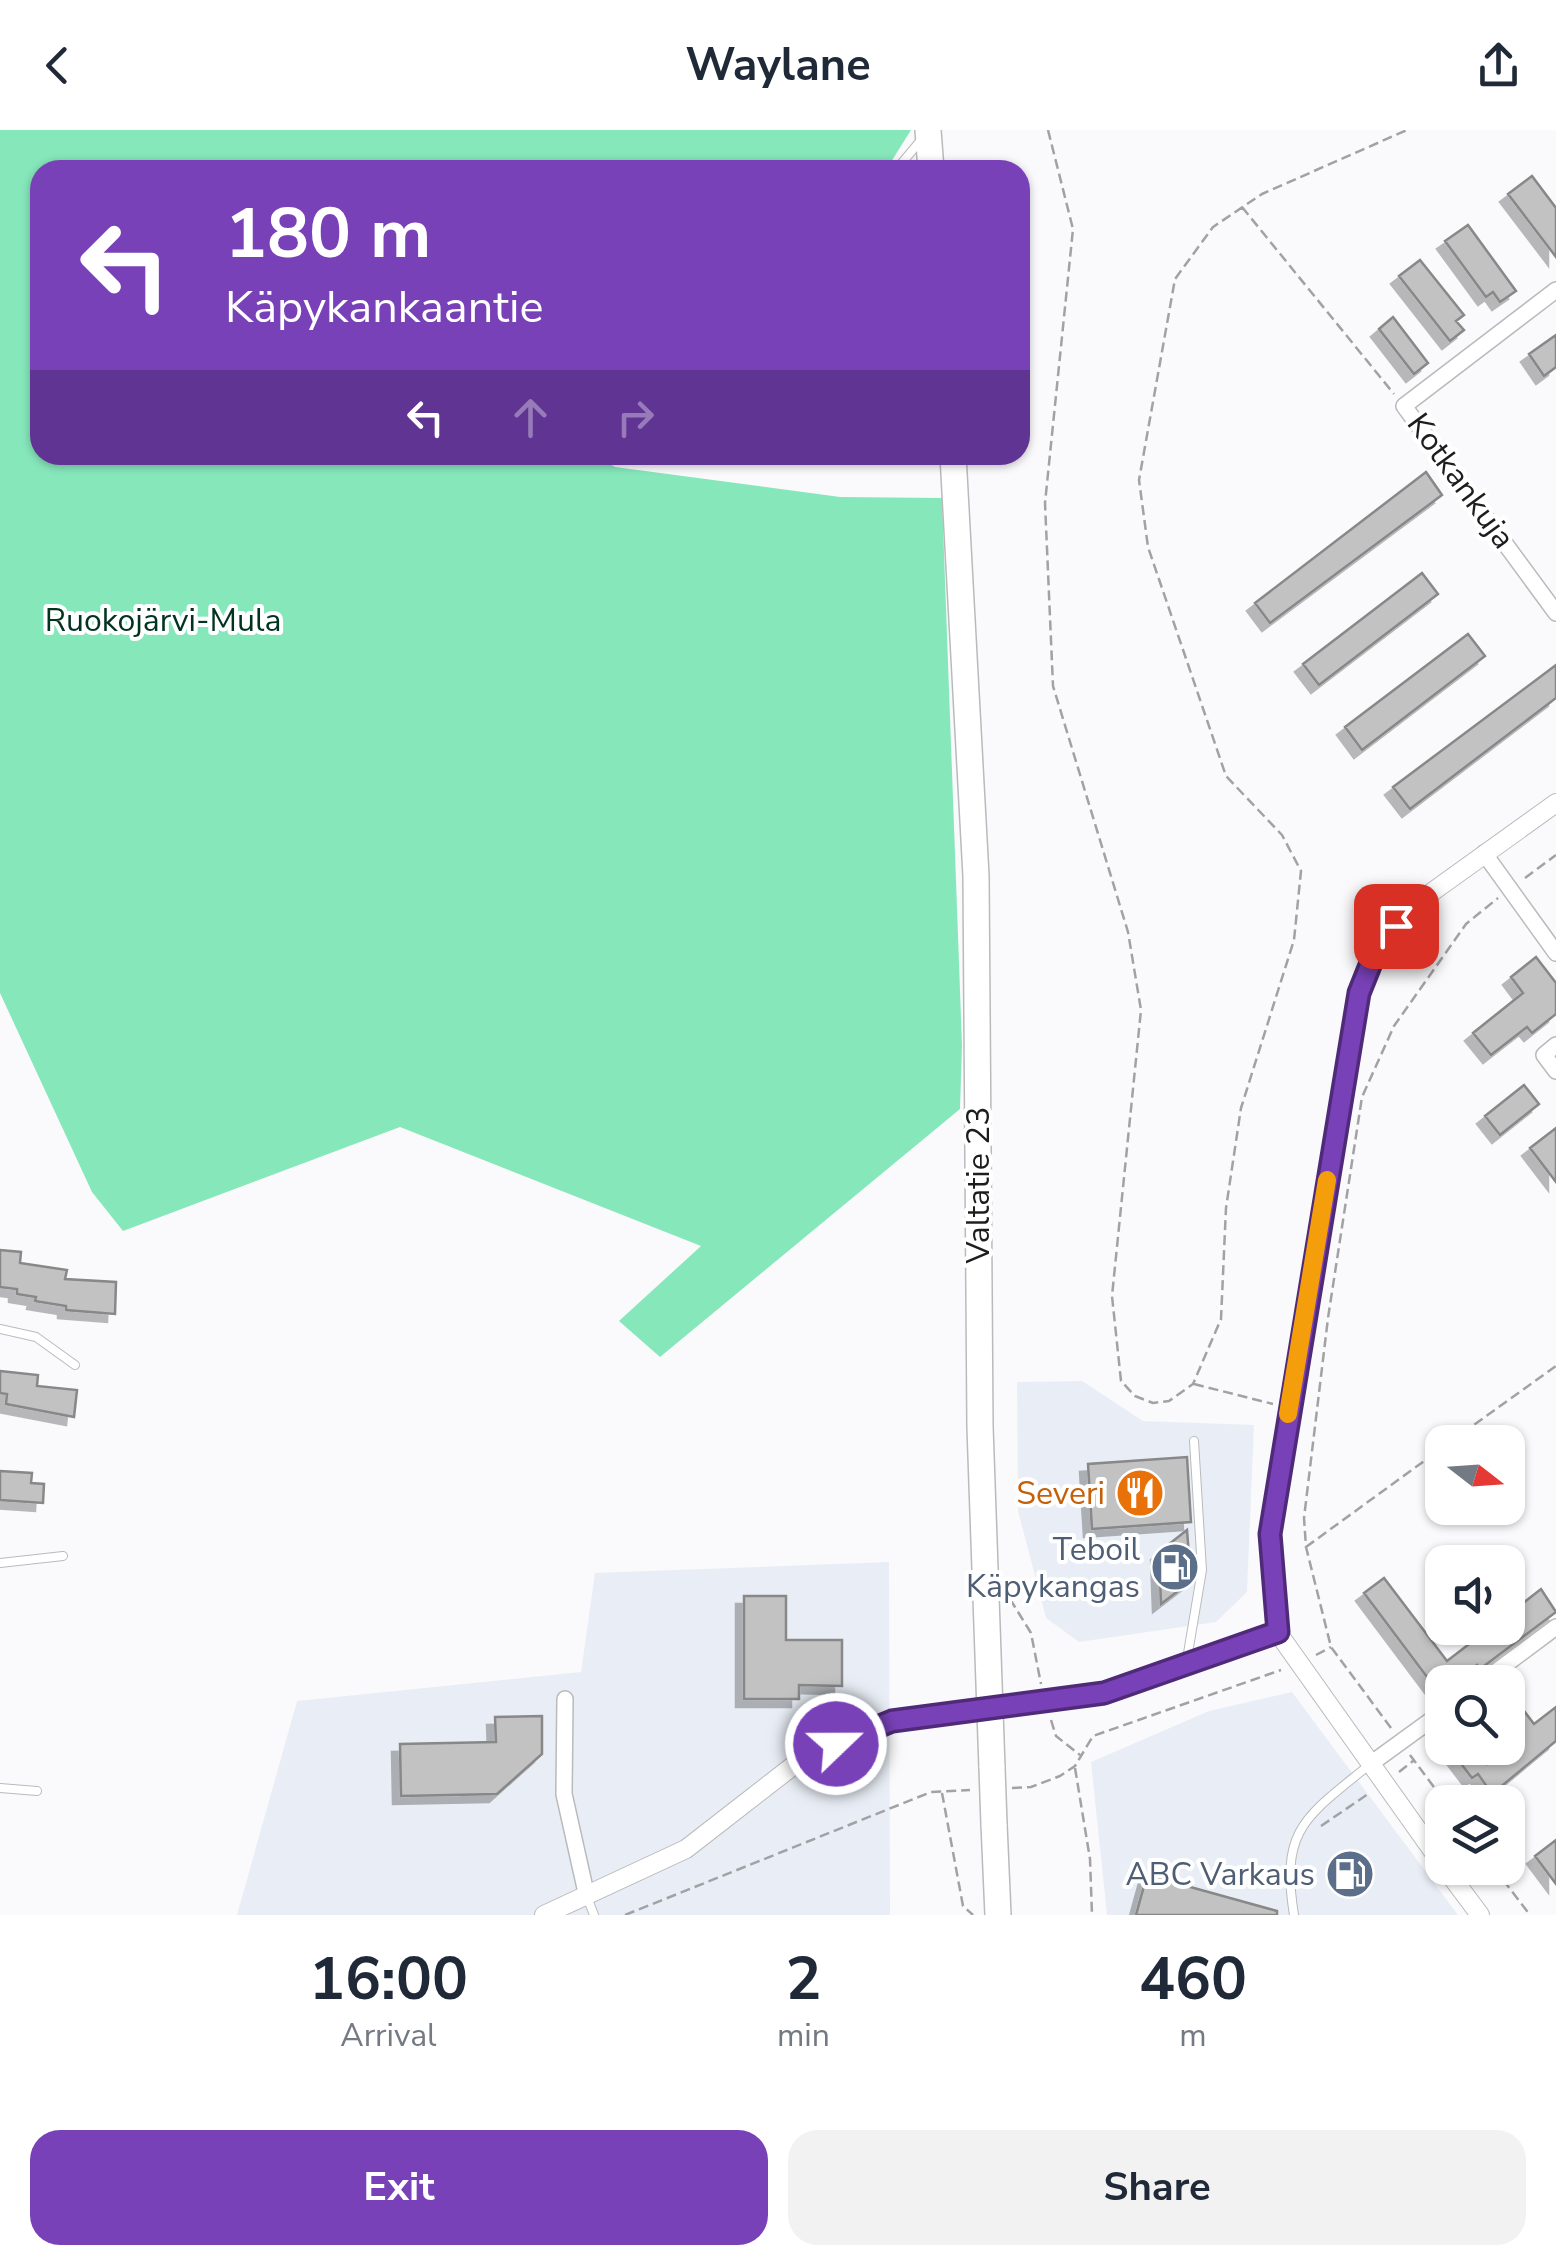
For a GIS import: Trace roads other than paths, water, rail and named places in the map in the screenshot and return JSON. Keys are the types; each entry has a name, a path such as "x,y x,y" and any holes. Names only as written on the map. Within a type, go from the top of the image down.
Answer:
{"highway":[{"path":"928,132 930,160"},
{"name":"Valtatie 23","path":"954,465 976,876 980,1427 998,1915"}],"street":[{"name":"Kotkankuja","path":"1556,290 1404,406 1556,612"},
{"path":"1425,1840 1278,1632 1270,1534 1359,993 1377,948 1402,919 1484,853 1556,803"},
{"path":"1484,853 1507,891 1556,953"},
{"path":"1556,1045 1544,1054 1556,1071"},
{"path":"1505,1665 1556,1627"},
{"path":"544,1915 686,1849 808,1755 892,1721 989,1707 1044,1704 1104,1693 1278,1632"},
{"path":"564,1699 564,1794 587,1897"},
{"path":"1369,1765 1425,1725"},
{"path":"1458,1885 1480,1915"}],"lane":[{"path":"902,160 928,132"},
{"path":"0,1329 36,1337 76,1365"},
{"path":"1186,1664 1202,1570 1194,1441"},
{"path":"0,1563 63,1556"},
{"path":"1294,1915 1289,1857 1295,1836 1318,1807 1369,1765"},
{"path":"0,1788 37,1791"},
{"path":"587,1897 594,1915"}],"place":[{"name":"Severi","path":"1140,1493"},
{"name":"Teboil Käpykangas","path":"1175,1567"},
{"name":"ABC Varkaus","path":"1350,1874"}],"park label":[{"name":"Ruokojärvi-Mula","path":"163,620"}]}
